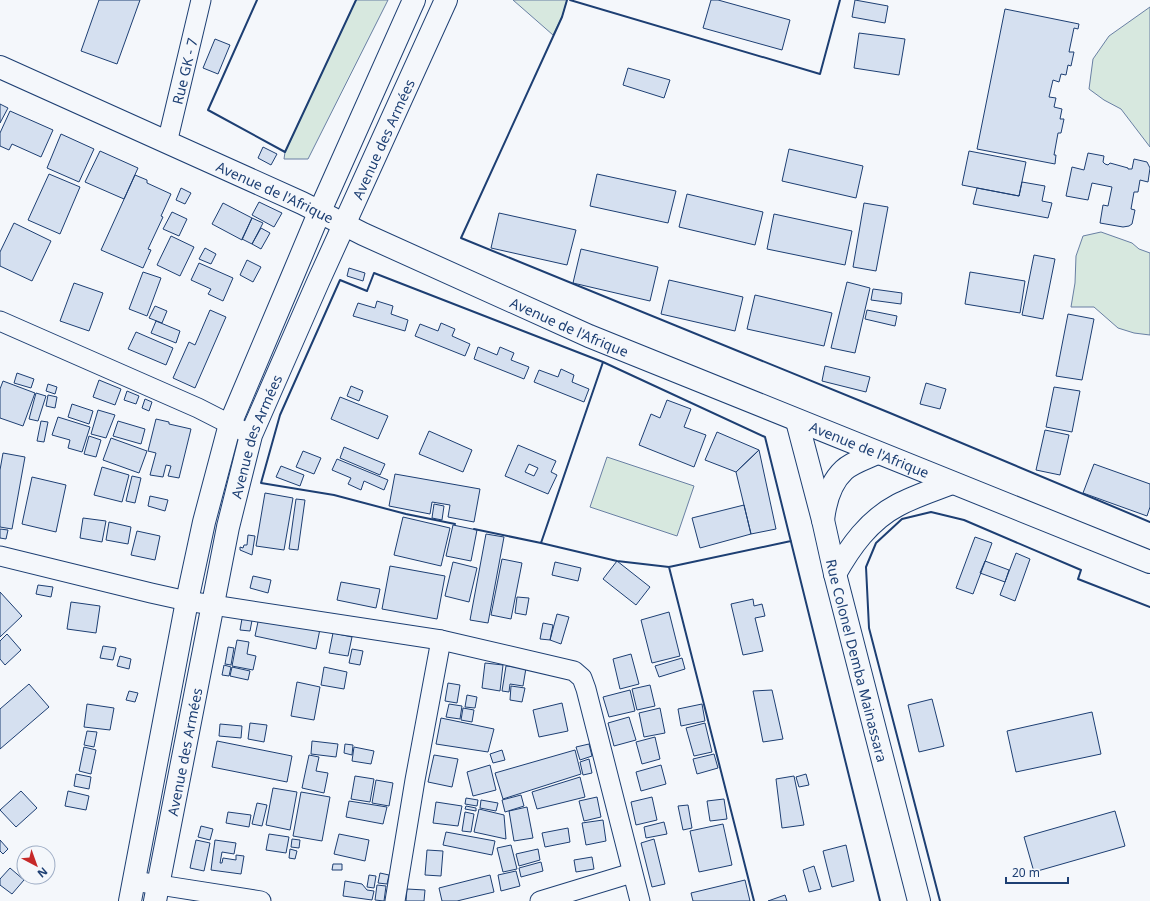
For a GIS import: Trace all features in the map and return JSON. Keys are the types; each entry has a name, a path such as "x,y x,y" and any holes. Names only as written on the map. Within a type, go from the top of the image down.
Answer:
{"main road":[{"name":"Avenue des Armées","path":"132,891 187,600 204,522 230,424 318,213 414,0"},
{"name":"Avenue des Armées","path":"157,893 212,604 228,527 251,435 318,282 446,0"},
{"name":"Avenue de l'Afrique","path":"0,67 302,203 318,213 589,336 1150,562"},
{"name":"Rue Colonel Demba Mainassara","path":"797,421 919,901"},
{"path":"823,520 829,492 844,470 877,453"},
{"path":"835,574 844,557 874,522 904,502 952,483"}],"street":[{"name":"Rue GK - 7","path":"168,142 201,0"},
{"path":"0,321 198,408 251,435"},
{"path":"0,556 151,593 441,640 574,671 582,678 586,689 640,901"},
{"path":"395,901 415,780 441,640"},
{"path":"540,901 632,873"},
{"path":"132,891 261,901"}],"shaded area":[{"path":"356,0 388,0 308,159 284,159 285,152"},
{"path":"513,0 567,0 562,17 553,35"},
{"path":"1150,7 1150,147 1121,109 1104,100 1089,89 1093,59 1109,36"},
{"path":"1101,232 1132,243 1139,249 1150,253 1150,335 1134,333 1118,328 1094,307 1071,307 1075,283 1076,256 1083,236"},
{"path":"607,457 694,486 677,536 590,507"}],"building":[{"path":"99,0 140,0 117,64 81,51"},
{"path":"711,0 718,0 790,20 782,50 703,28"},
{"path":"855,0 888,6 885,23 852,17"},
{"path":"1005,9 1079,24 1078,29 1074,28 1069,52 1074,52 1071,66 1068,65 1066,75 1061,74 1059,82 1053,80 1049,97 1056,98 1054,107 1062,109 1060,119 1064,119 1061,133 1058,133 1054,155 1056,155 1055,164 977,149"},
{"path":"859,33 905,39 899,75 854,68"},
{"path":"215,39 230,45 218,74 203,68"},
{"path":"628,68 670,80 664,98 623,85"},
{"path":"0,104 8,108 0,123"},
{"path":"10,111 53,130 41,157 12,144 9,150 0,146 0,133"},
{"path":"61,134 94,149 79,182 47,168"},
{"path":"263,147 277,154 271,165 258,158"},
{"path":"789,149 863,166 856,198 782,181"},
{"path":"100,151 138,168 124,199 85,182"},
{"path":"969,151 1026,162 1019,196 962,185"},
{"path":"1088,153 1104,156 1103,162 1105,164 1108,165 1110,163 1128,169 1132,169 1134,159 1147,162 1150,168 1148,182 1140,180 1138,192 1134,192 1131,209 1135,210 1132,224 1129,226 1123,227 1100,223 1103,205 1108,206 1112,187 1092,183 1088,200 1066,196 1072,167 1084,170"},
{"path":"49,174 80,187 60,234 28,220"},
{"path":"597,174 676,191 668,223 590,206"},
{"path":"135,175 147,180 147,183 171,194 161,216 163,217 148,249 151,250 143,268 101,250"},
{"path":"1022,182 1045,186 1042,201 1052,203 1048,218 973,204 977,188 1019,196"},
{"path":"181,188 191,193 185,204 176,200"},
{"path":"687,194 763,212 755,245 679,227"},
{"path":"259,202 282,213 274,227 252,215"},
{"path":"223,203 252,218 242,240 212,224"},
{"path":"864,203 888,207 876,271 853,267"},
{"path":"172,212 187,219 179,236 163,229"},
{"path":"499,213 576,230 567,265 491,248"},
{"path":"774,214 852,231 845,265 767,249"},
{"path":"252,218 263,223 252,244 242,239"},
{"path":"14,223 51,241 32,281 0,266 0,252"},
{"path":"261,228 270,233 261,249 252,244"},
{"path":"171,236 194,247 180,276 157,265"},
{"path":"205,248 216,254 211,264 199,259"},
{"path":"581,249 658,267 650,301 573,283"},
{"path":"1034,255 1055,259 1043,319 1022,315"},
{"path":"247,260 261,267 253,282 240,275"},
{"path":"199,263 233,278 223,301 208,294 211,289 191,280"},
{"path":"349,268 365,273 363,281 347,276"},
{"path":"143,272 161,278 147,316 129,309"},
{"path":"970,272 1025,281 1020,313 965,304"},
{"path":"669,280 743,297 735,331 661,314"},
{"path":"847,282 870,288 855,353 831,348"},
{"path":"74,283 103,293 89,331 60,321"},
{"path":"873,289 902,293 901,304 871,300"},
{"path":"755,295 832,313 824,346 747,329"},
{"path":"377,301 393,306 391,314 408,320 405,331 353,316 358,303 375,308"},
{"path":"155,306 167,311 162,323 149,318"},
{"path":"210,310 226,317 195,388 173,378 189,342 195,345"},
{"path":"867,310 897,316 895,326 865,319"},
{"path":"1068,314 1094,319 1082,380 1056,376"},
{"path":"156,321 180,331 176,343 151,333"},
{"path":"441,323 455,329 452,336 470,344 465,356 415,336 420,324 438,331"},
{"path":"136,332 173,348 166,365 128,349"},
{"path":"478,347 497,355 500,347 514,353 511,360 529,367 524,379 474,359"},
{"path":"825,366 870,377 866,392 822,381"},
{"path":"561,369 574,375 572,382 589,389 584,402 534,382 539,370 558,377"},
{"path":"17,373 34,379 31,388 14,383"},
{"path":"99,380 121,389 115,405 93,397"},
{"path":"3,381 35,393 23,426 0,418 0,389"},
{"path":"926,383 946,389 940,409 920,404"},
{"path":"48,384 57,387 55,394 46,391"},
{"path":"351,386 363,391 359,401 347,396"},
{"path":"1054,387 1080,391 1072,432 1046,427"},
{"path":"127,391 139,396 136,404 124,400"},
{"path":"36,393 46,396 38,421 29,419"},
{"path":"48,395 57,397 55,408 46,406"},
{"path":"340,397 388,416 378,439 331,419"},
{"path":"145,399 152,402 149,411 142,408"},
{"path":"667,400 691,409 684,427 706,435 694,467 639,445 651,414 660,418"},
{"path":"72,404 93,411 89,424 68,417"},
{"path":"98,410 115,415 106,438 91,434"},
{"path":"58,417 90,427 82,452 68,448 70,440 52,435"},
{"path":"156,419 169,422 169,424 191,429 179,478 168,476 171,466 166,465 163,477 150,475 156,453 148,451"},
{"path":"41,421 48,422 44,442 37,441"},
{"path":"118,421 145,429 141,444 113,436"},
{"path":"1045,430 1069,435 1060,475 1036,470"},
{"path":"429,431 472,450 463,472 419,454"},
{"path":"717,432 759,450 736,472 705,460"},
{"path":"89,436 101,440 96,457 84,454"},
{"path":"111,438 147,451 139,473 103,460"},
{"path":"518,445 556,461 551,472 557,475 548,494 505,476","holes":["529,464 538,468 534,476 525,472"]},
{"path":"344,447 385,464 380,475 340,458"},
{"path":"759,450 776,529 751,534 736,472"},
{"path":"303,451 321,458 314,474 296,467"},
{"path":"3,453 25,457 12,529 0,527 0,470"},
{"path":"337,459 388,480 384,490 364,481 361,490 348,484 351,478 332,470"},
{"path":"1094,464 1150,484 1150,507 1147,516 1083,493"},
{"path":"281,466 304,475 300,486 276,477"},
{"path":"102,467 129,475 122,502 94,495"},
{"path":"395,474 480,489 474,522 448,517 450,505 432,502 430,514 389,506"},
{"path":"132,476 141,478 135,503 126,501"},
{"path":"32,477 66,485 56,532 22,524"},
{"path":"265,493 293,498 284,550 256,546"},
{"path":"150,496 168,500 165,511 148,506"},
{"path":"296,499 305,500 298,550 289,549"},
{"path":"434,504 444,506 442,520 432,518"},
{"path":"744,505 751,534 700,548 692,518"},
{"path":"403,517 450,528 441,566 394,555"},
{"path":"83,518 106,521 102,542 80,538"},
{"path":"109,522 131,527 128,544 106,540"},
{"path":"453,525 477,530 471,561 446,556"},
{"path":"0,529 8,530 6,539 0,538"},
{"path":"137,531 160,536 155,560 131,555"},
{"path":"486,534 504,537 488,623 470,620"},
{"path":"248,535 255,536 252,555 240,550 240,547 243,548 244,545 247,545"},
{"path":"975,537 992,543 973,594 956,588"},
{"path":"1016,553 1030,559 1015,601 1000,595"},
{"path":"502,559 522,563 511,619 491,615"},
{"path":"617,561 650,587 636,605 603,579"},
{"path":"985,561 1009,570 1005,582 980,573"},
{"path":"453,562 477,568 469,602 445,596"},
{"path":"555,562 581,568 578,581 552,575"},
{"path":"390,566 445,576 437,619 382,609"},
{"path":"253,576 271,580 268,593 250,588"},
{"path":"341,582 380,589 376,608 337,600"},
{"path":"38,585 53,587 51,597 36,594"},
{"path":"0,592 22,616 0,637"},
{"path":"517,597 529,598 526,615 515,613"},
{"path":"753,599 754,606 762,604 765,616 755,618 763,651 743,655 731,604"},
{"path":"71,602 100,606 96,633 67,629"},
{"path":"669,612 680,656 652,663 641,620"},
{"path":"243,613 253,615 250,631 240,630"},
{"path":"557,614 569,617 561,644 550,640"},
{"path":"259,617 320,629 316,649 255,636"},
{"path":"543,623 553,625 550,640 540,639"},
{"path":"333,633 352,637 348,656 329,653"},
{"path":"7,634 21,650 5,665 0,659 0,641"},
{"path":"237,640 249,642 247,654 256,656 253,670 232,666"},
{"path":"103,646 116,648 113,660 100,658"},
{"path":"228,647 234,648 231,665 225,664"},
{"path":"352,649 363,651 360,665 349,663"},
{"path":"631,654 639,684 620,689 613,659"},
{"path":"120,656 131,659 129,669 117,666"},
{"path":"682,658 685,669 659,677 655,666"},
{"path":"485,663 503,665 500,691 482,688"},
{"path":"224,665 231,667 229,676 222,675"},
{"path":"506,666 526,668 523,686 510,684 509,692 502,691"},
{"path":"232,667 250,671 248,680 230,676"},
{"path":"324,667 347,672 344,689 321,685"},
{"path":"297,682 320,687 314,720 291,716"},
{"path":"448,683 460,685 457,703 445,701"},
{"path":"29,684 49,707 0,749 0,709"},
{"path":"650,685 655,706 637,710 632,689"},
{"path":"511,686 525,688 522,702 510,700"},
{"path":"630,690 635,711 609,717 603,697"},
{"path":"772,690 783,739 763,742 753,691"},
{"path":"129,691 138,693 135,702 126,700"},
{"path":"467,695 477,697 475,708 465,707"},
{"path":"932,699 944,746 919,752 908,705"},
{"path":"562,703 568,731 539,737 533,710"},
{"path":"87,704 114,708 110,730 84,727"},
{"path":"449,704 462,706 460,719 446,717"},
{"path":"702,704 705,721 681,726 678,709"},
{"path":"463,708 474,710 472,722 461,720"},
{"path":"660,708 665,733 644,737 639,713"},
{"path":"1092,712 1101,754 1016,772 1007,731"},
{"path":"629,717 636,740 614,746 608,723"},
{"path":"441,718 494,729 488,752 436,744"},
{"path":"250,723 267,725 264,742 248,739"},
{"path":"705,723 712,752 694,756 686,728"},
{"path":"220,724 242,726 241,738 219,736"},
{"path":"87,731 97,732 94,747 84,745"},
{"path":"655,737 660,759 642,764 636,742"},
{"path":"217,741 292,756 287,782 212,767"},
{"path":"312,741 338,744 336,757 311,754"},
{"path":"345,744 353,745 352,755 344,753"},
{"path":"589,744 592,756 580,760 576,747"},
{"path":"84,747 96,750 91,774 79,771"},
{"path":"354,747 374,751 371,764 352,761"},
{"path":"502,750 505,760 493,763 490,754"},
{"path":"575,750 581,774 503,799 495,773"},
{"path":"714,754 718,768 697,774 693,759"},
{"path":"309,755 319,757 316,771 328,773 324,793 302,788"},
{"path":"434,755 458,759 452,787 428,782"},
{"path":"589,759 592,773 583,775 580,762"},
{"path":"490,765 496,790 473,796 467,772"},
{"path":"661,765 666,784 641,791 636,772"},
{"path":"76,774 91,777 89,789 74,786"},
{"path":"806,774 809,785 799,787 796,777"},
{"path":"355,776 374,779 370,802 351,799"},
{"path":"794,776 804,825 782,828 776,779"},
{"path":"580,777 585,797 537,809 532,792"},
{"path":"376,780 393,783 389,806 372,803"},
{"path":"273,788 297,792 290,830 266,825"},
{"path":"21,791 37,808 16,827 0,810"},
{"path":"68,791 89,796 86,810 65,806"},
{"path":"301,792 330,797 322,841 293,836"},
{"path":"521,795 524,806 505,812 502,800"},
{"path":"597,797 601,817 584,821 579,801"},
{"path":"652,797 657,820 636,825 631,802"},
{"path":"466,798 478,800 477,806 465,804"},
{"path":"724,799 727,819 710,821 707,801"},
{"path":"481,800 498,803 496,811 480,808"},
{"path":"349,801 387,807 383,824 346,817"},
{"path":"436,802 462,806 458,826 433,823"},
{"path":"257,803 267,805 262,826 252,824"},
{"path":"688,805 692,828 683,830 678,806"},
{"path":"466,806 476,808 476,811 465,809"},
{"path":"527,807 533,838 514,841 509,811"},
{"path":"479,809 504,815 506,839 474,832"},
{"path":"1115,811 1125,846 1034,872 1024,837"},
{"path":"228,812 251,815 249,827 226,823"},
{"path":"465,812 474,814 471,832 462,831"},
{"path":"603,820 606,841 586,845 582,823"},
{"path":"664,822 667,834 646,838 644,827"},
{"path":"723,824 732,865 699,872 690,831"},
{"path":"201,826 213,829 210,840 198,837"},
{"path":"568,828 570,842 545,847 542,833"},
{"path":"446,832 495,841 492,855 443,845"},
{"path":"269,834 289,837 286,853 266,850"},
{"path":"339,834 369,840 365,861 334,854"},
{"path":"292,839 300,840 299,848 291,847"},
{"path":"654,839 665,884 652,887 641,843"},
{"path":"0,840 8,849 3,854 0,851"},
{"path":"196,840 210,843 204,871 190,868"},
{"path":"215,840 236,843 234,854 222,852 220,863 222,863 223,858 236,860 236,855 244,856 241,874 211,870"},
{"path":"511,845 517,869 503,872 497,848"},
{"path":"846,845 854,881 832,887 823,851"},
{"path":"290,849 297,851 295,859 289,858"},
{"path":"538,849 540,860 519,866 516,854"},
{"path":"427,850 443,851 441,876 425,875"},
{"path":"592,857 594,869 576,872 574,860"},
{"path":"541,862 543,871 521,877 519,868"},
{"path":"333,864 342,864 342,870 332,870"},
{"path":"814,866 821,889 809,892 803,870"},
{"path":"10,868 16,873 16,885 20,885 12,894 0,885 0,879"},
{"path":"516,871 520,886 501,891 498,875"},
{"path":"380,873 389,875 387,884 378,883"},
{"path":"369,875 376,876 374,888 367,887"},
{"path":"490,875 494,892 457,901 442,901 439,888"},
{"path":"745,880 750,901 693,901 691,893"},
{"path":"345,881 362,884 367,890 374,891 372,900 343,896"},
{"path":"377,885 386,886 384,901 375,900"},
{"path":"407,889 425,890 424,901 406,901"},
{"path":"785,895 787,901 768,901"}],"wall":[{"path":"257,0 208,110 285,152 356,0"},
{"path":"567,0 562,17 461,238 890,413 1150,522"},
{"path":"570,0 820,74 840,0"},
{"path":"455,524 406,514 334,495 261,483 280,415 340,280 367,291 374,273 603,362 765,437 880,901"},
{"path":"541,543 603,362"},
{"path":"940,901 869,628 866,567 876,543 902,519 931,512 964,520 1081,570 1078,579 1150,607"},
{"path":"474,529 617,561 669,567 754,901"},
{"path":"669,567 791,541"}]}
